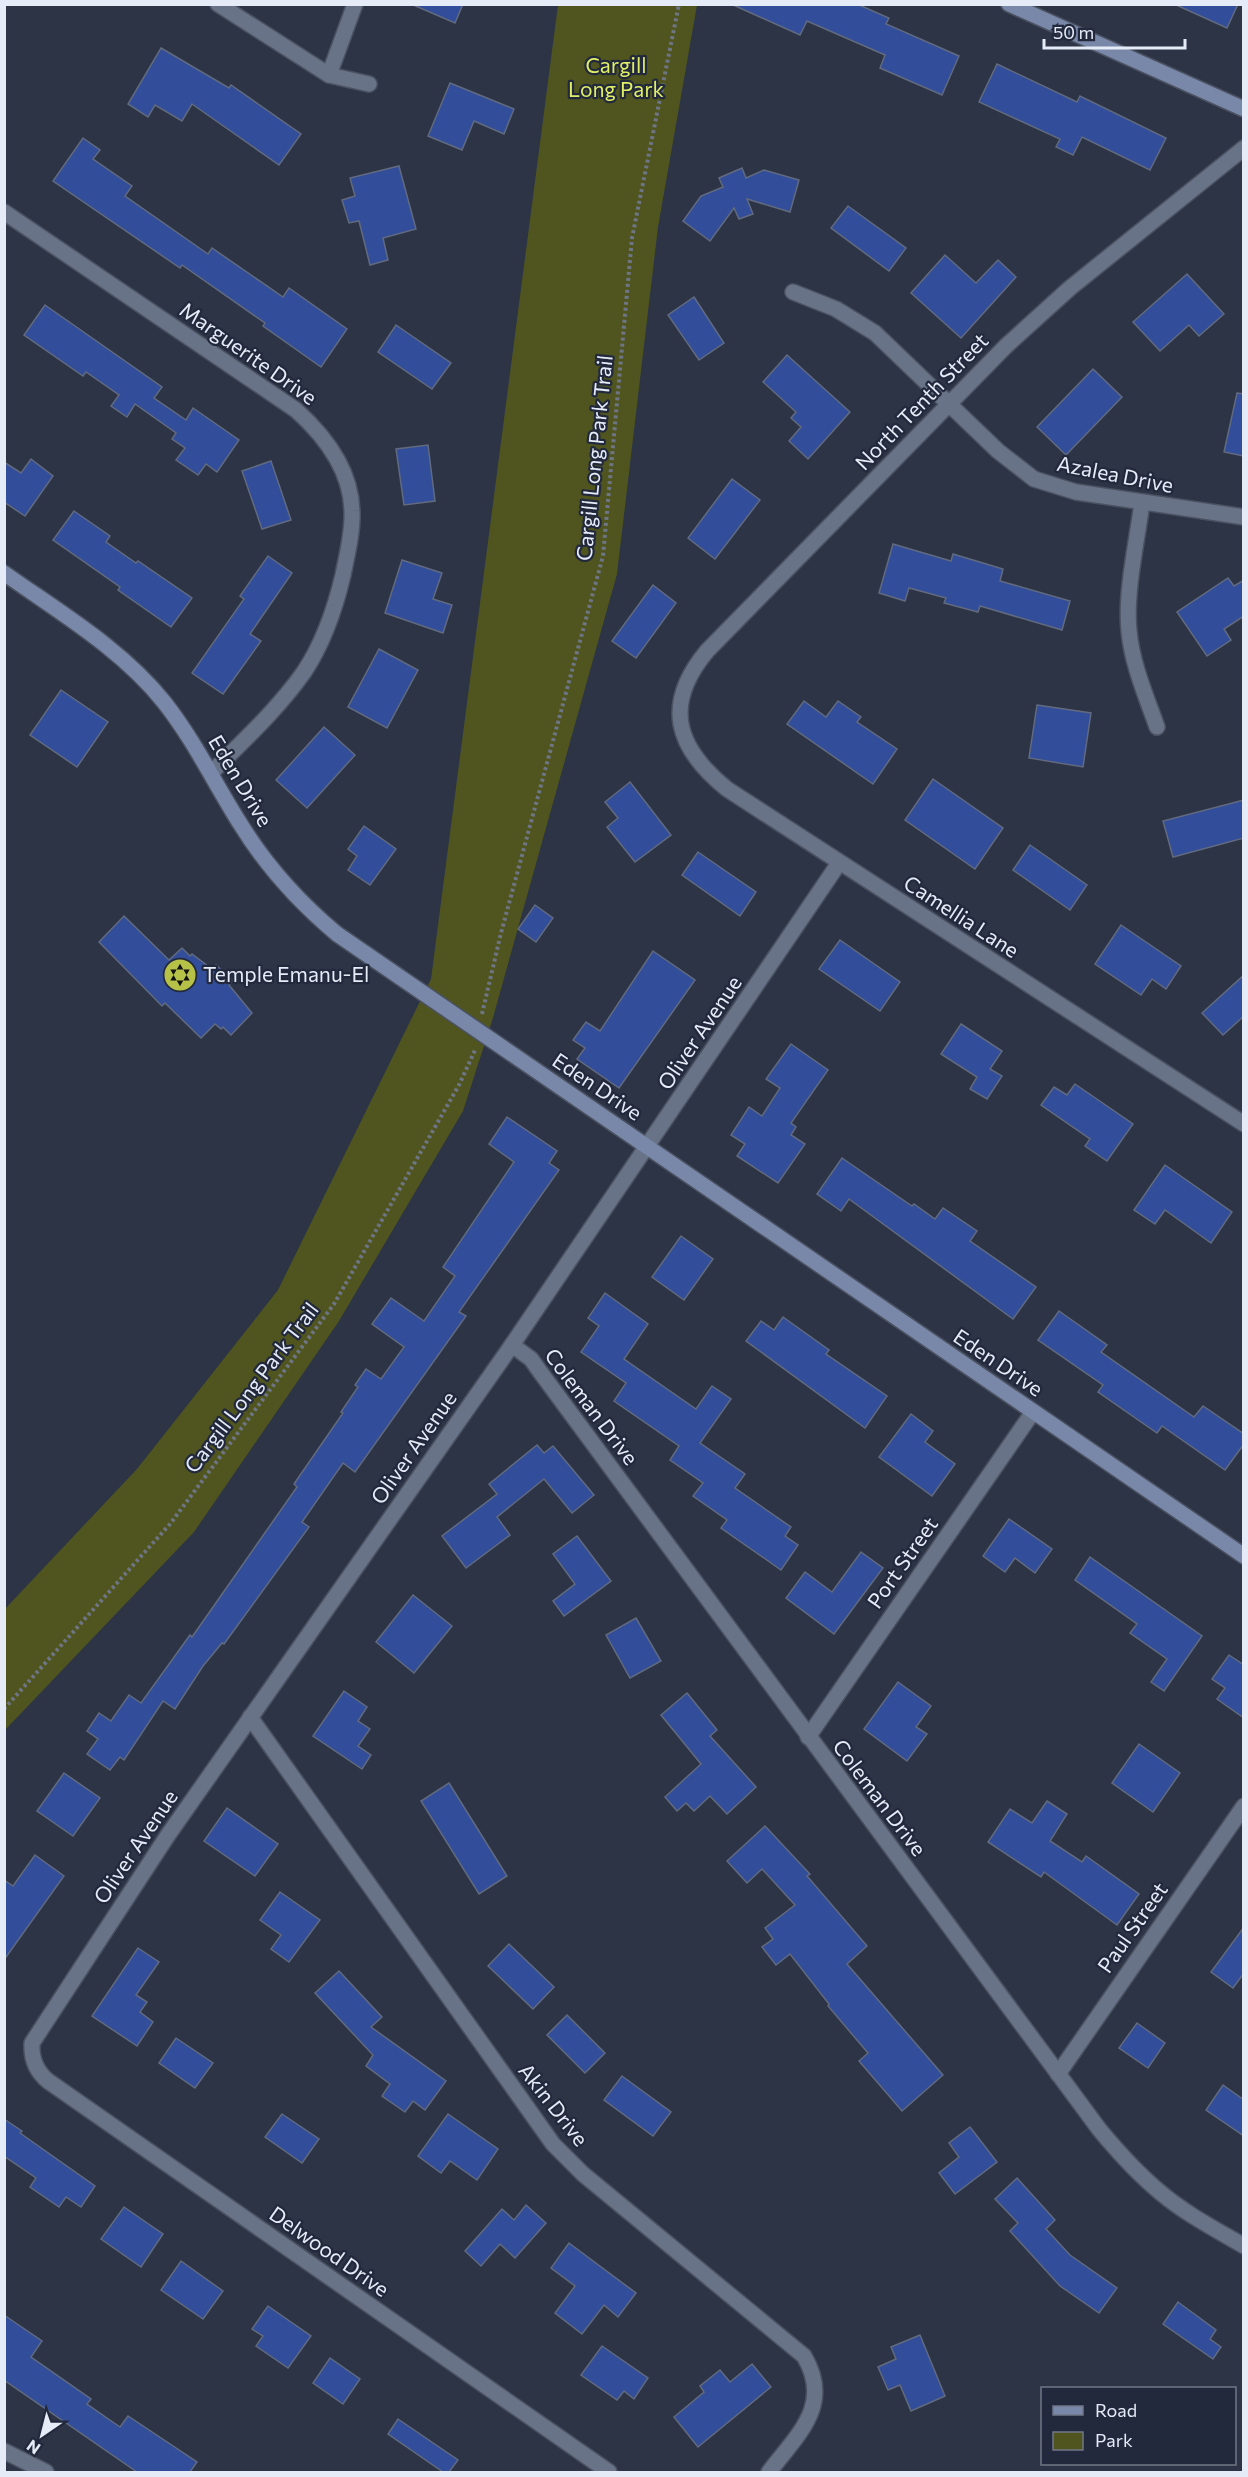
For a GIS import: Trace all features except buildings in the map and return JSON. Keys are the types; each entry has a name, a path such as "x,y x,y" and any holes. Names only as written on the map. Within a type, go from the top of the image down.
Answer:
{"street":[{"path":"218,4 329,75 369,84"},
{"path":"329,75 356,4"},
{"path":"1009,4 1244,109"},
{"name":"North Tenth Street","path":"680,723 681,694 692,671 707,651 948,404 1006,346 1070,288 1244,148"},
{"name":"Marguerite Drive","path":"4,212 296,410 322,437 347,482 352,512 351,527 338,594 322,639 303,672 288,692 212,773"},
{"name":"Azalea Drive","path":"793,292 837,309 862,324 886,343 1004,457 1034,479 1076,492 1244,517"},
{"path":"1142,503 1128,605 1129,630 1137,670 1157,727"},
{"name":"Eden Drive","path":"4,573 87,632 136,671 163,701 212,773 240,824 264,858 320,920 356,948 1244,1556"},
{"name":"Camellia Lane","path":"680,723 690,751 715,779 839,863 1244,1124"},
{"name":"Oliver Avenue","path":"33,2059 32,2043 38,2032 168,1835 648,1148 839,863"},
{"name":"Coleman Drive","path":"512,1345 531,1359 1099,2129 1148,2182 1192,2215 1244,2246"},
{"name":"Port Street","path":"808,1737 1033,1412"},
{"name":"Akin Drive","path":"250,1717 553,2144 583,2174 804,2356 814,2376 816,2393 813,2408 806,2423 769,2472"},
{"name":"Paul Street","path":"1058,2074 1244,1806"},
{"name":"Delwood Drive","path":"33,2059 36,2067 48,2081 609,2472"},
{"path":"5,2453 46,2472"}],"path":[{"name":"Cargill Long Park Trail","path":"483,1013 501,933 603,556 632,238 678,4"},
{"name":"Cargill Long Park Trail","path":"4,1709 170,1524 334,1304 459,1085 475,1051"}],"green space":[{"name":"Cargill Long Park","path":"558,5 697,5 658,227 617,574 492,1021 463,1111 339,1321 194,1532 5,1730 4,1610 137,1469 278,1290 431,979"}],"place":[{"name":"Temple Emanu-El","path":"180,975"}]}
